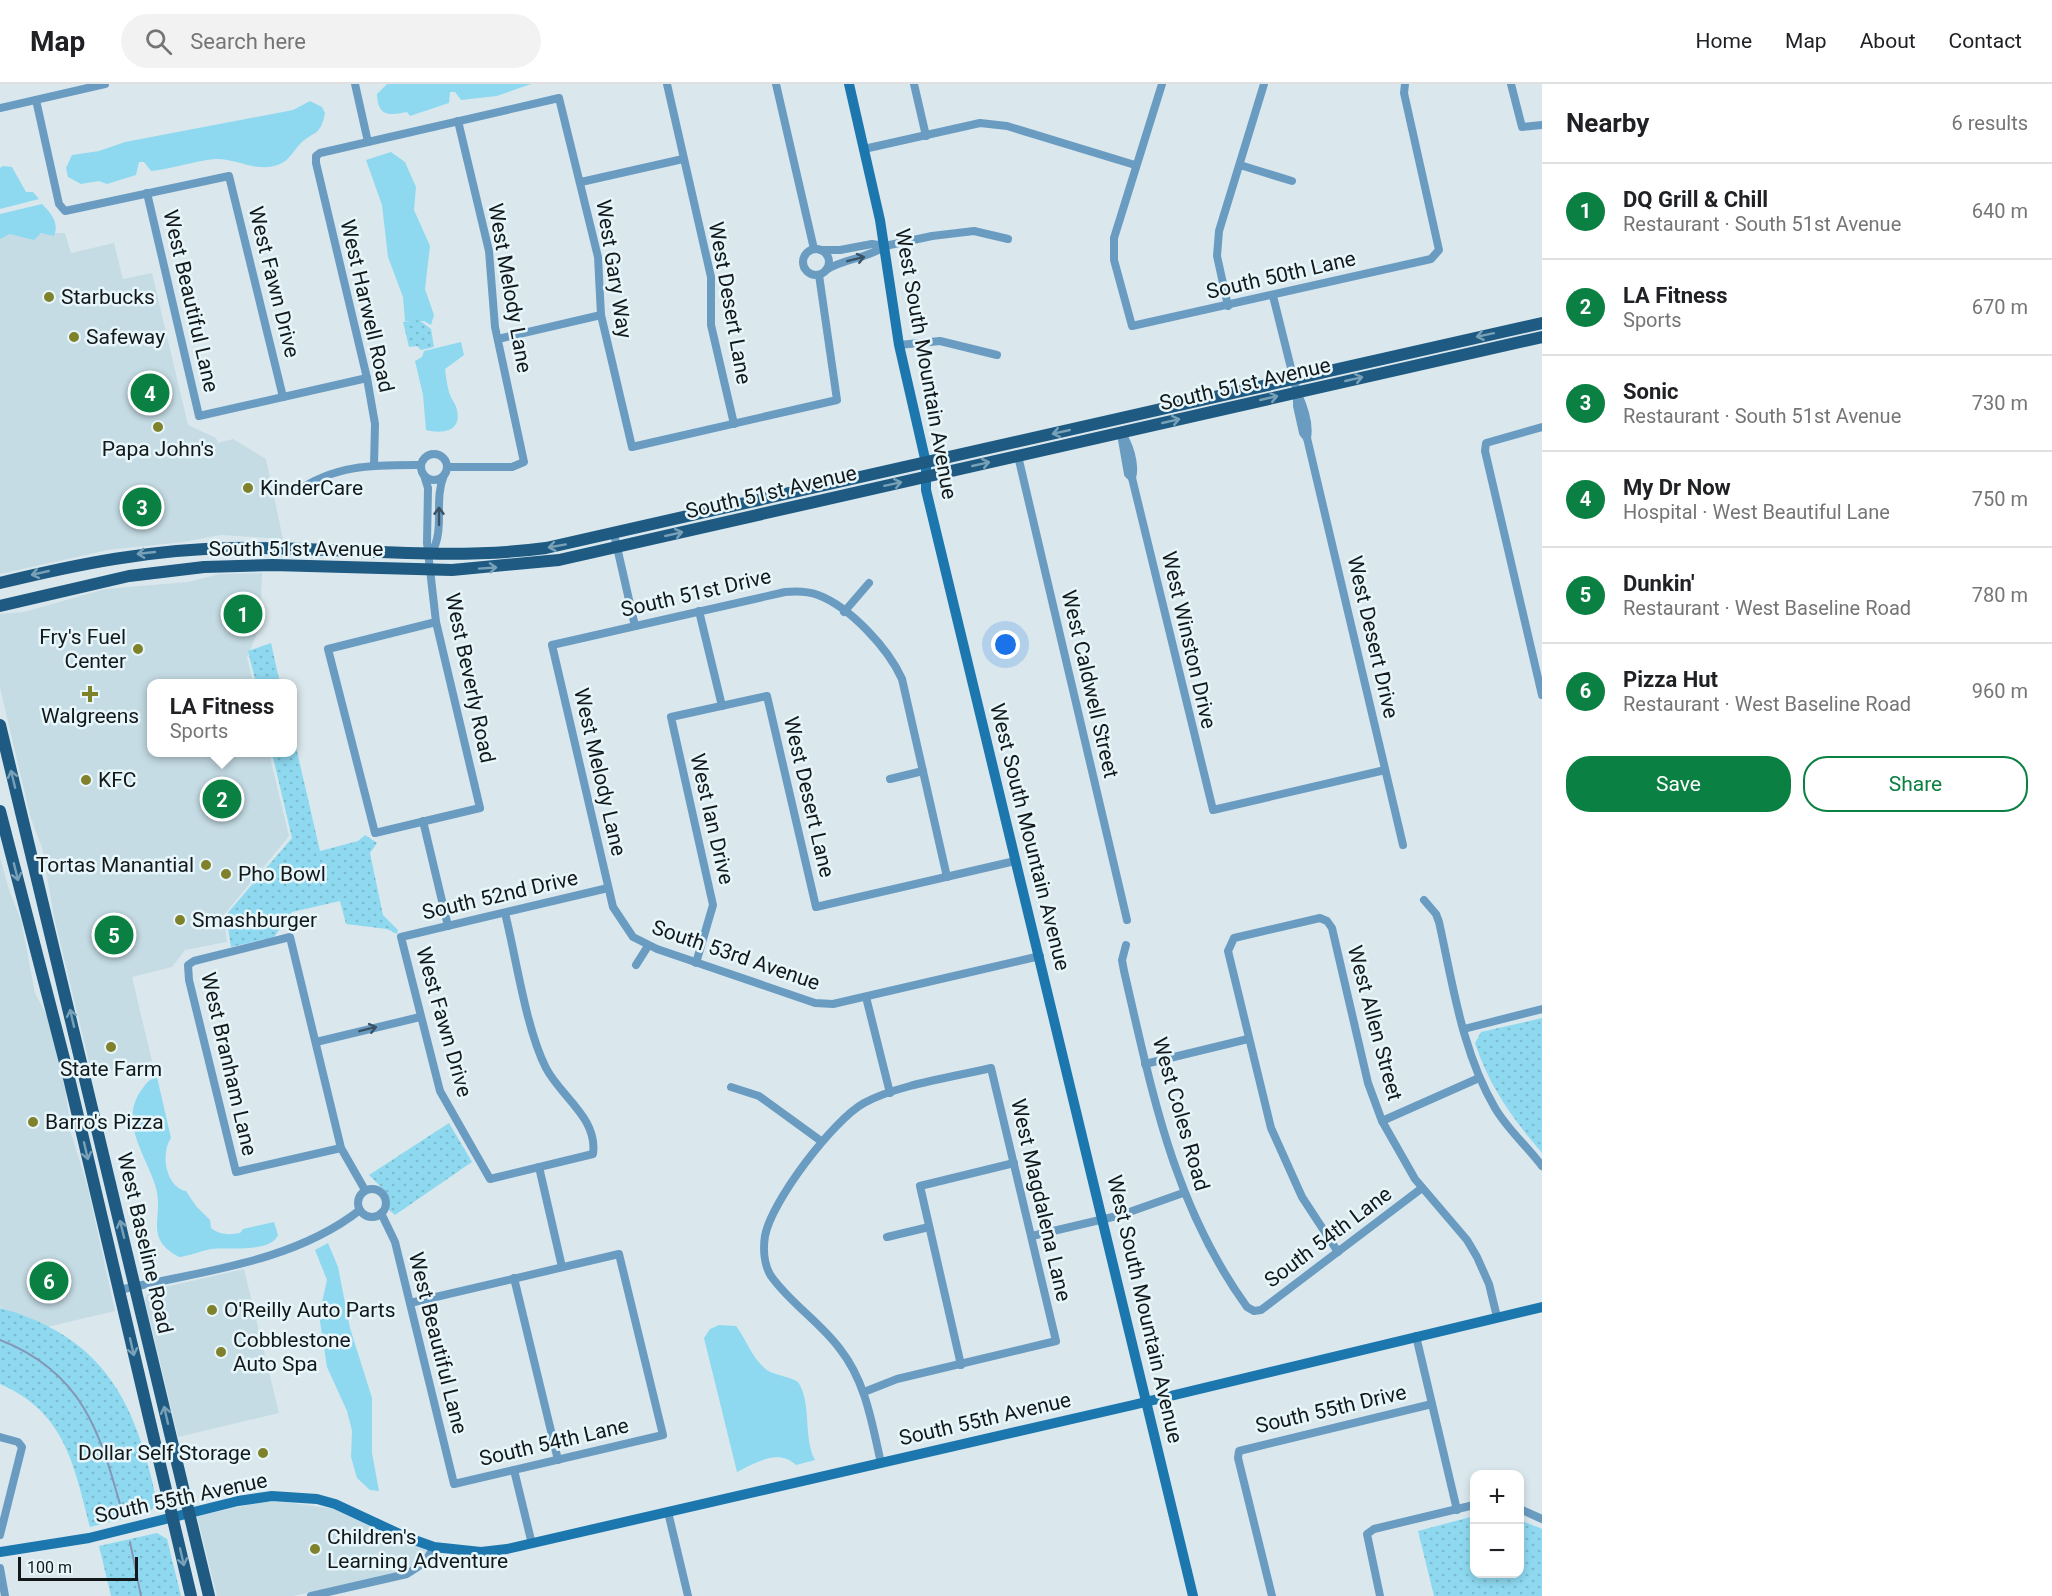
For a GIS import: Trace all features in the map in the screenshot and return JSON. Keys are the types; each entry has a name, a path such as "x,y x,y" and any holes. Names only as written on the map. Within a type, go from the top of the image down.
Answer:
{"main road":[{"name":"South 51st Avenue","path":"0,583 111,558 185,549 262,548 430,555 517,551 614,534 1542,323"},
{"name":"South 51st Avenue","path":"0,606 129,576 189,568 253,565 430,570 524,565 617,547 1542,337"},
{"name":"West Baseline Road","path":"0,725 209,1596"},
{"name":"West Baseline Road","path":"0,811 66,1067 191,1596"}],"street":[{"path":"0,108 105,84"},
{"path":"355,84 368,142 458,121"},
{"name":"West Desert Lane","path":"667,84 711,277 711,325 734,424"},
{"path":"734,424 837,400 822,273 828,258 818,250 776,84"},
{"name":"West South Mountain Avenue","path":"849,84 885,246 900,345 926,463 924,477 1193,1596"},
{"path":"914,84 926,136"},
{"path":"864,149 980,123 1007,126 1135,165 1162,84"},
{"path":"1228,306 1218,266 1217,244 1264,84"},
{"name":"South 50th Lane","path":"1135,165 1113,246 1124,304 1132,326 1431,259 1437,256 1439,250 1404,93 1405,84"},
{"path":"1510,84 1522,127 1542,125"},
{"name":"West Gary Way","path":"458,121 559,98 598,257 601,315 632,447 734,424"},
{"path":"36,100 62,209 68,211 147,194"},
{"name":"West Melody Lane","path":"446,471 512,467 524,462 491,303 489,251 458,121"},
{"name":"West Harwell Road","path":"368,142 316,156 367,378 375,424 374,466"},
{"path":"581,182 683,159"},
{"path":"1240,165 1292,181"},
{"name":"West Fawn Drive","path":"147,194 229,176 283,397"},
{"name":"West Beautiful Lane","path":"147,194 199,416 283,397"},
{"path":"885,246 874,254 835,265 822,273 811,274 804,266 805,255 818,250 840,250 872,244 885,246 932,236 974,231 1008,239"},
{"name":"West Desert Drive","path":"1273,296 1403,845"},
{"path":"498,339 601,315"},
{"path":"900,345 940,341 997,355"},
{"path":"283,397 367,378"},
{"name":"West Winston Drive","path":"1118,419 1213,810 1385,770"},
{"path":"1542,427 1486,443 1485,451 1542,695"},
{"path":"435,454 444,458 446,471 434,480 424,475 421,465 426,456 435,454"},
{"name":"West Caldwell Street","path":"1018,456 1128,920"},
{"path":"296,492 316,477 374,466 421,465"},
{"name":"West Beverly Road","path":"430,555 438,542 439,491 446,471"},
{"name":"West Beverly Road","path":"423,821 480,808 436,622 428,543 428,488 424,475"},
{"path":"614,534 635,626"},
{"path":"869,583 844,612 885,649 902,679 947,877 1015,861"},
{"name":"South 51st Drive","path":"552,645 776,594 799,591 824,598 844,612"},
{"path":"699,611 722,706"},
{"path":"423,821 375,833 328,649 436,622"},
{"name":"West Melody Lane","path":"552,645 613,907"},
{"name":"West Desert Lane","path":"722,706 767,696 816,907 947,877"},
{"name":"West Ian Drive","path":"696,963 713,905 671,717 722,706"},
{"path":"890,779 923,771"},
{"name":"West Fawn Drive","path":"423,821 448,926"},
{"name":"South 52nd Drive","path":"401,937 608,888"},
{"path":"1424,900 1436,914 1439,922 1464,1029 1479,1078 1507,1126 1542,1166"},
{"name":"South 53rd Avenue","path":"613,907 633,937 648,946 815,1003 833,1004 1040,956"},
{"path":"410,1303 562,1267 539,1167 593,1154 592,1132 547,1069 536,1043 505,913"},
{"name":"West Allen Street","path":"1248,1039 1228,951 1229,944 1234,938 1288,925 1320,918 1327,921 1332,928 1368,1083 1383,1121 1422,1188 1467,1240 1477,1257 1489,1284 1497,1317"},
{"name":"West Branham Lane","path":"316,1042 290,937 194,961 188,965 236,1172 341,1148"},
{"name":"West Fawn Drive","path":"401,937 420,1017 444,1101 490,1179 539,1167"},
{"name":"West Coles Road","path":"1126,945 1122,960 1145,1064 1163,1133 1183,1193 1224,1273 1247,1307 1254,1311"},
{"path":"636,965 648,946"},
{"path":"866,997 890,1093 864,1103 848,1114 821,1141 778,1204 765,1235 764,1257 770,1275 840,1348 864,1392 881,1463"},
{"path":"1464,1029 1542,1009"},
{"path":"365,1190 341,1148 316,1042 420,1017"},
{"path":"1145,1064 1248,1039 1271,1128 1283,1157 1311,1214 1338,1252"},
{"name":"West Magdalena Lane","path":"890,1093 991,1068 1056,1341 961,1365"},
{"path":"1383,1121 1479,1078"},
{"path":"731,1087 759,1096 821,1141"},
{"path":"864,1392 897,1379 961,1365 920,1186 1014,1163"},
{"name":"South 54th Lane","path":"1254,1311 1260,1310 1422,1188"},
{"path":"374,1189 382,1193 386,1201 381,1213 372,1216 360,1210 359,1197 365,1190 374,1189"},
{"path":"1032,1236 1104,1219 1183,1193"},
{"path":"118,1290 275,1255 324,1235 360,1210"},
{"name":"West Beautiful Lane","path":"381,1213 393,1235 454,1484"},
{"path":"887,1237 929,1227"},
{"name":"South 54th Lane","path":"454,1484 663,1435 619,1254 562,1267"},
{"path":"514,1278 558,1460"},
{"name":"South 55th Avenue","path":"0,1552 120,1531 189,1513 272,1496 317,1499 352,1510 405,1537 434,1547 480,1552 532,1544 1147,1402 1542,1307"},
{"path":"1416,1336 1457,1509"},
{"name":"South 55th Drive","path":"1272,1596 1238,1458 1239,1451 1432,1404"},
{"path":"0,1437 21,1444 0,1535"},
{"path":"514,1470 532,1544"},
{"path":"1380,1596 1367,1534 1374,1529 1470,1506"},
{"path":"1524,1511 1542,1519"},
{"path":"668,1512 688,1596"},
{"path":"311,1596 407,1574 424,1563 434,1547"},
{"path":"0,1568 4,1596"}],"shaded area":[{"path":"387,84 531,84 497,96 461,100 455,92 450,92 449,103 410,116 407,112 390,114 382,111 377,94"},
{"path":"310,101 322,107 325,113 319,130 301,143 288,159 273,166 257,167 215,159 151,171 144,162 139,162 136,175 107,184 99,181 81,184 68,177 66,168 72,155 99,151 125,142 293,110"},
{"path":"391,152 405,162 416,187 414,210 430,246 425,289 434,315 431,325 424,321 405,321 403,297 388,257 382,205 366,160"},
{"path":"12,167 26,192 33,192 39,199 0,209 0,168"},
{"path":"42,204 55,222 54,236 41,233 34,240 10,234 0,239 0,214"},
{"path":"65,233 71,253 114,243 123,279 152,273 188,425 216,438 218,443 233,439 266,459 283,539 221,535 183,542 108,550 0,574 0,234"},
{"path":"419,320 431,329 434,347 421,350 417,346 409,347 403,322"},
{"path":"461,342 464,355 445,369 449,392 457,410 457,423 449,430 438,432 426,430 423,395 415,361 422,357 424,351"},
{"path":"262,573 260,627 247,657 252,679 147,679 147,757 270,757 289,836 223,916 227,942 185,950 172,967 132,977 152,1061 92,1074 54,917 42,848 31,819 0,688 0,614 24,612 105,589 188,582 219,574"},
{"path":"271,643 279,679 255,679 248,651"},
{"path":"297,751 320,851 358,841 365,835 377,843 370,853 383,915 398,930 397,934 387,929 346,924 340,901 292,912 274,937 231,947 226,915 292,838 273,757 297,757"},
{"path":"0,858 21,920 35,993 48,1018 66,1093 71,1133 88,1188 115,1311 47,1327 0,1307"},
{"path":"1542,1018 1542,1153 1502,1101 1475,1043 1481,1032"},
{"path":"157,1077 171,1138 166,1152 167,1169 174,1183 186,1191 196,1206 210,1220 211,1228 214,1230 225,1234 236,1234 243,1229 274,1222 278,1235 274,1241 258,1247 211,1249 179,1257 161,1242 157,1227 156,1188 137,1141 133,1116 134,1104 140,1092 149,1081"},
{"path":"449,1123 472,1162 395,1215 389,1210 387,1193 369,1175"},
{"path":"328,1243 338,1267 350,1328 372,1398 372,1453 379,1491 370,1490 357,1478 351,1457 352,1431 347,1411 327,1367 319,1315 327,1280 315,1250"},
{"path":"244,1269 279,1413 178,1437 145,1300 147,1294 152,1290"},
{"path":"0,1308 36,1321 66,1337 90,1356 110,1379 126,1405 149,1466 157,1502 150,1512 90,1527 72,1462 53,1425 39,1409 0,1384"},
{"path":"719,1325 736,1326 762,1366 771,1372 798,1382 805,1400 809,1441 815,1460 796,1465 789,1460 774,1457 759,1461 737,1472 704,1338 710,1329"},
{"name":"Children's Learning Adventure","path":"280,1501 333,1509 427,1550 412,1568 406,1571 293,1596 217,1596 197,1516 262,1502"},
{"path":"1470,1517 1470,1578 1524,1578 1524,1522 1542,1529 1542,1596 1434,1596 1418,1531"},
{"path":"157,1533 167,1539 181,1596 111,1596 99,1546"}],"waterway":[{"path":"0,1340 29,1354 52,1370 85,1410 97,1434 123,1515"},
{"path":"130,1542 141,1596"}],"place":[{"name":"Starbucks","path":"49,297"},
{"name":"Safeway","path":"74,337"},
{"name":"My Dr Now","path":"150,393"},
{"name":"Papa John's","path":"158,427"},
{"name":"KinderCare","path":"248,488"},
{"name":"Sonic","path":"142,507"},
{"name":"DQ Grill & Chill","path":"243,614"},
{"name":"Fry's Fuel Center","path":"138,649"},
{"name":"Walgreens","path":"90,694"},
{"name":"KFC","path":"86,780"},
{"name":"LA Fitness","path":"222,799"},
{"name":"Tortas Manantial","path":"206,865"},
{"name":"Pho Bowl","path":"226,874"},
{"name":"Smashburger","path":"180,920"},
{"name":"Dunkin'","path":"114,935"},
{"name":"State Farm","path":"111,1047"},
{"name":"Barro's Pizza","path":"33,1122"},
{"name":"Pizza Hut","path":"49,1281"},
{"name":"O'Reilly Auto Parts","path":"212,1310"},
{"name":"Cobblestone Auto Spa","path":"221,1352"},
{"name":"Dollar Self Storage","path":"263,1453"},
{"name":"Children's Learning Adventure","path":"315,1549"}]}
